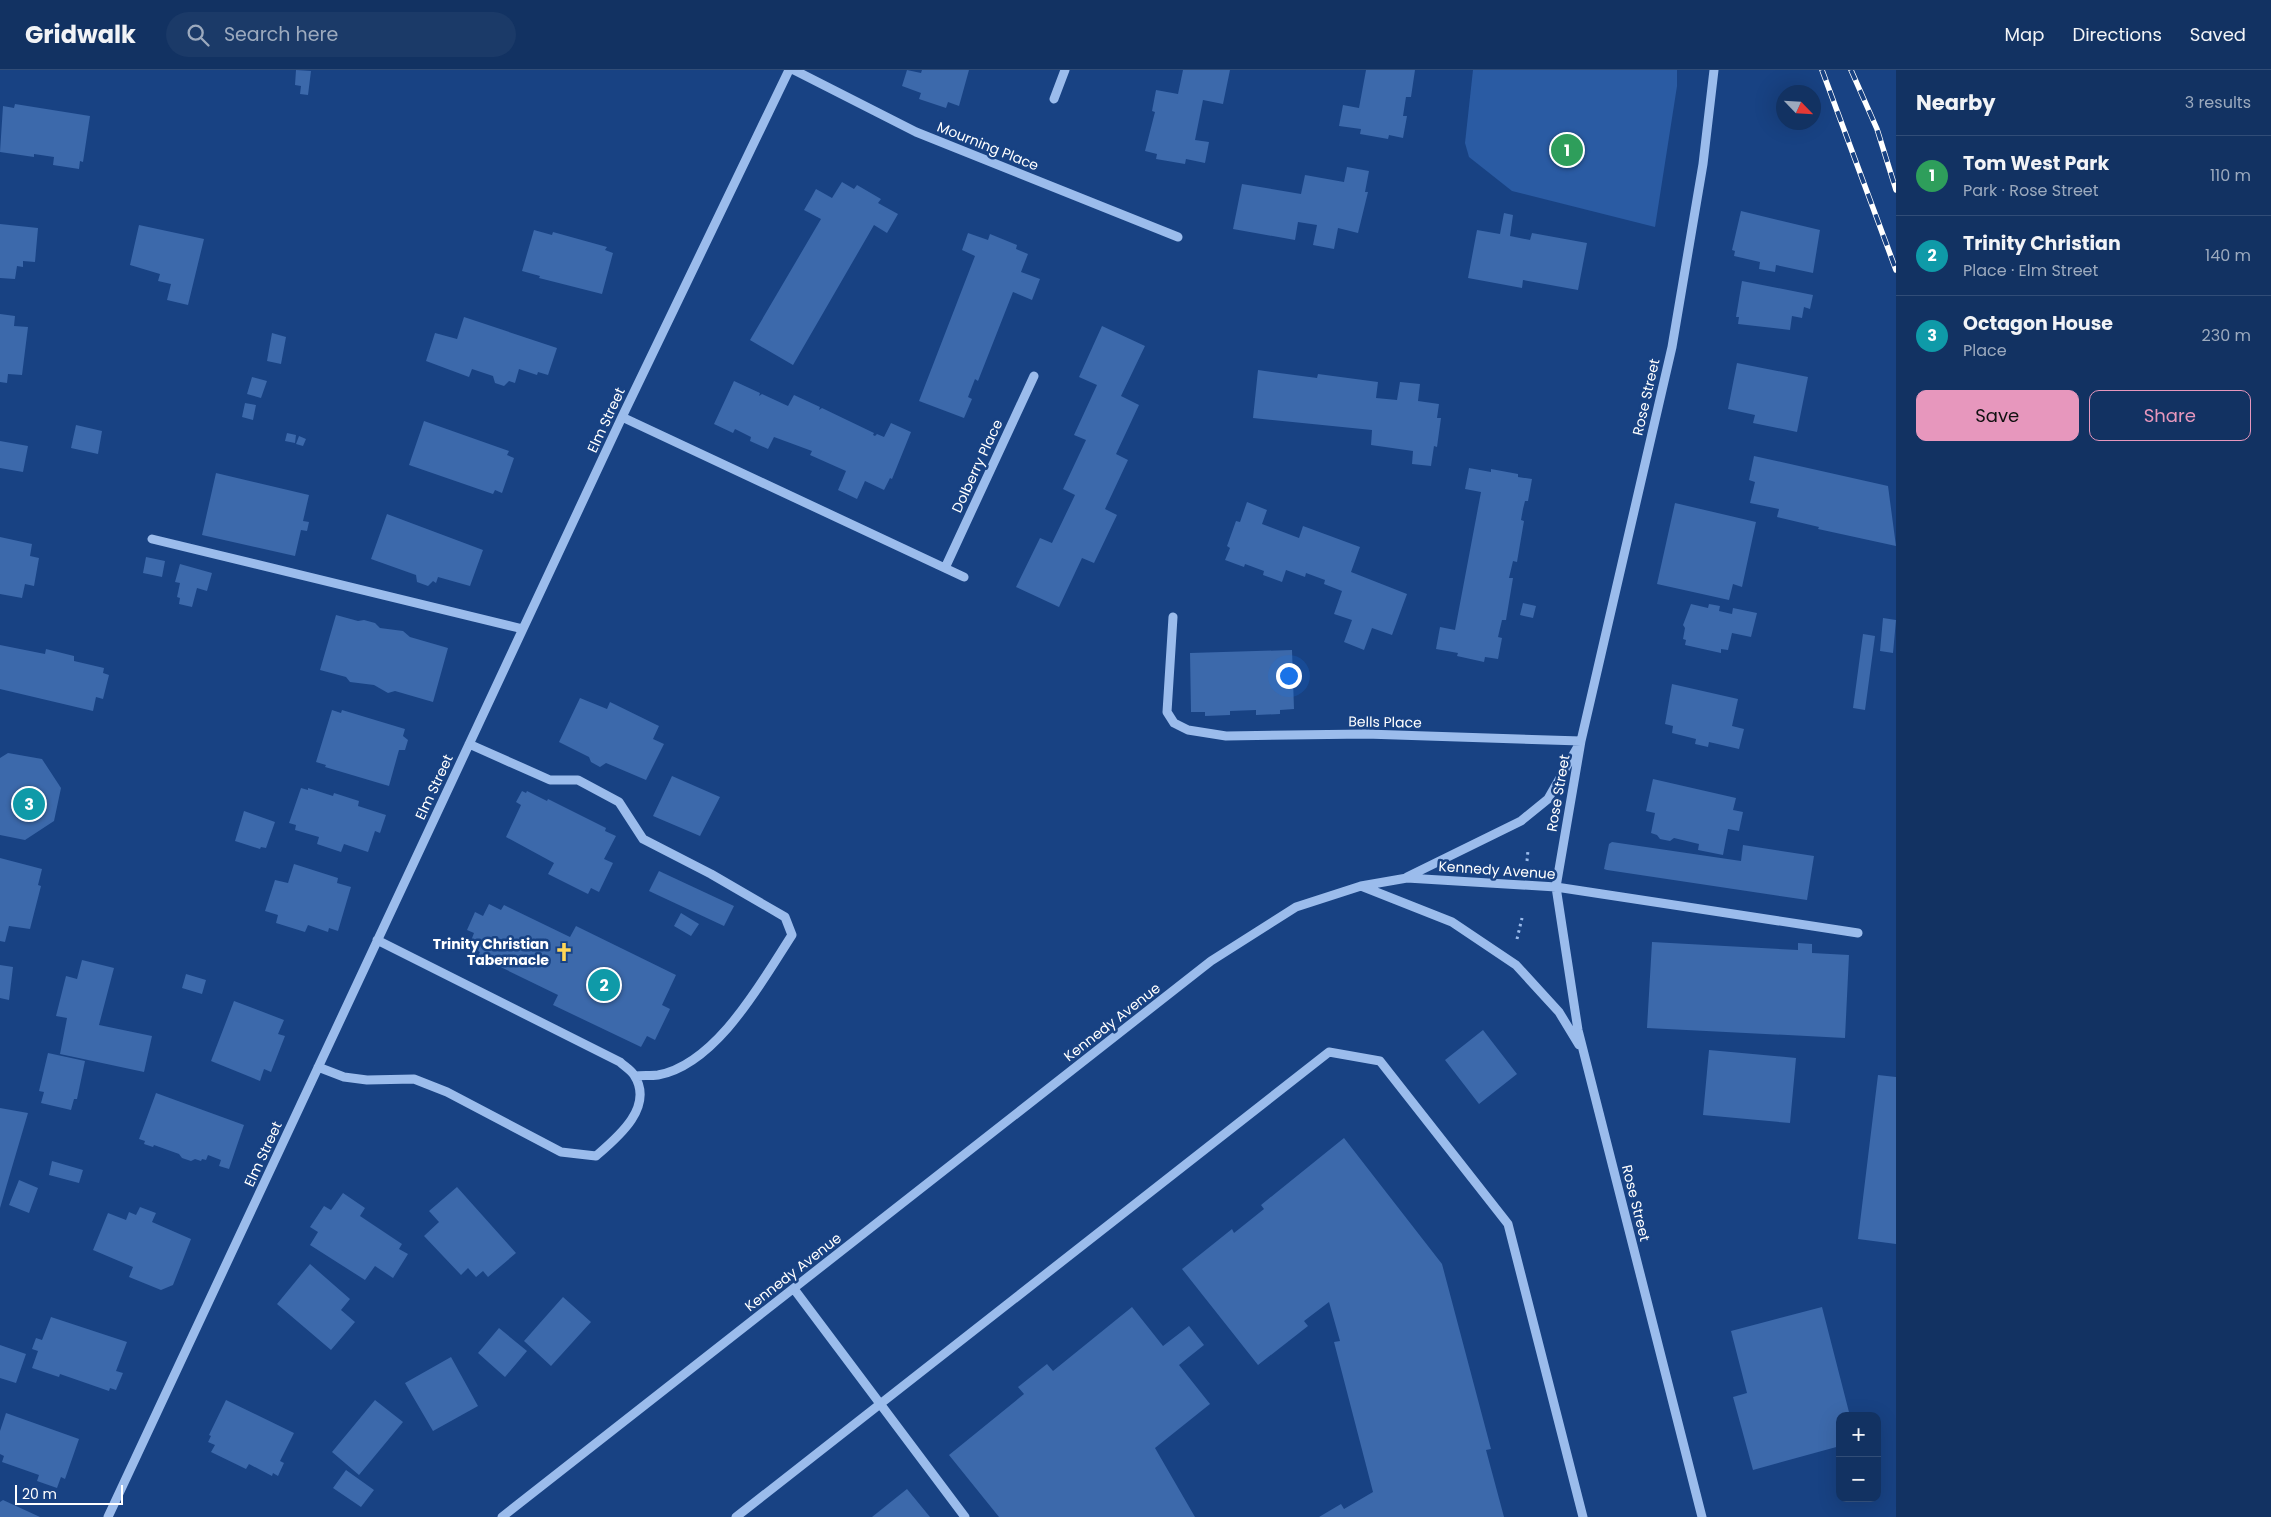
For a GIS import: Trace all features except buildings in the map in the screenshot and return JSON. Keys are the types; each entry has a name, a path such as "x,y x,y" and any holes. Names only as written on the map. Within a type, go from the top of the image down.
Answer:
{"street":[{"name":"Elm Street","path":"108,1517 622,418 789,70"},
{"name":"Mourning Place","path":"794,70 916,132 1178,236"},
{"path":"1054,99 1065,70"},
{"name":"Rose Street","path":"1702,1517 1578,1030 1556,887 1581,741 1672,347 1703,164 1714,70"},
{"name":"Dolberry Place","path":"945,568 1034,376"},
{"path":"622,418 964,577"},
{"path":"152,539 523,629"},
{"name":"Bells Place","path":"1173,618 1167,712 1174,723 1188,730 1226,736 1366,734 1581,741"},
{"path":"1407,878 1521,821 1548,799 1581,741"},
{"path":"469,744 550,780 578,780 619,802 643,839 711,874 786,917 792,935 741,1014 712,1045 680,1066 658,1075 635,1076"},
{"name":"Kennedy Avenue","path":"502,1517 1211,962 1296,907 1361,886 1407,878 1556,887 1858,932"},
{"path":"1361,886 1452,922 1516,965 1559,1012 1584,1054"},
{"path":"318,1067 344,1077 367,1080 414,1079 447,1092 561,1152 596,1156 618,1137 635,1116 640,1095 635,1076 620,1062 377,940"},
{"path":"736,1517 1329,1052 1380,1061 1508,1224 1583,1517"},
{"path":"794,1289 965,1517"}],"path":[{"path":"1527,860 1528,850"},
{"path":"1516,945 1522,918"}],"shaded area":[{"path":"1473,70 1677,70 1677,86 1655,227 1512,191 1469,157 1465,143"}],"railway":[{"path":"1822,70 1896,270"},
{"path":"1851,70 1877,129 1896,190"}],"place":[{"name":"Tom West Park","path":"1567,150"},
{"name":"Octagon House","path":"29,804"},
{"name":"Trinity Christian Tabernacle","path":"564,952"},
{"name":"Trinity Christian","path":"604,985"}]}
